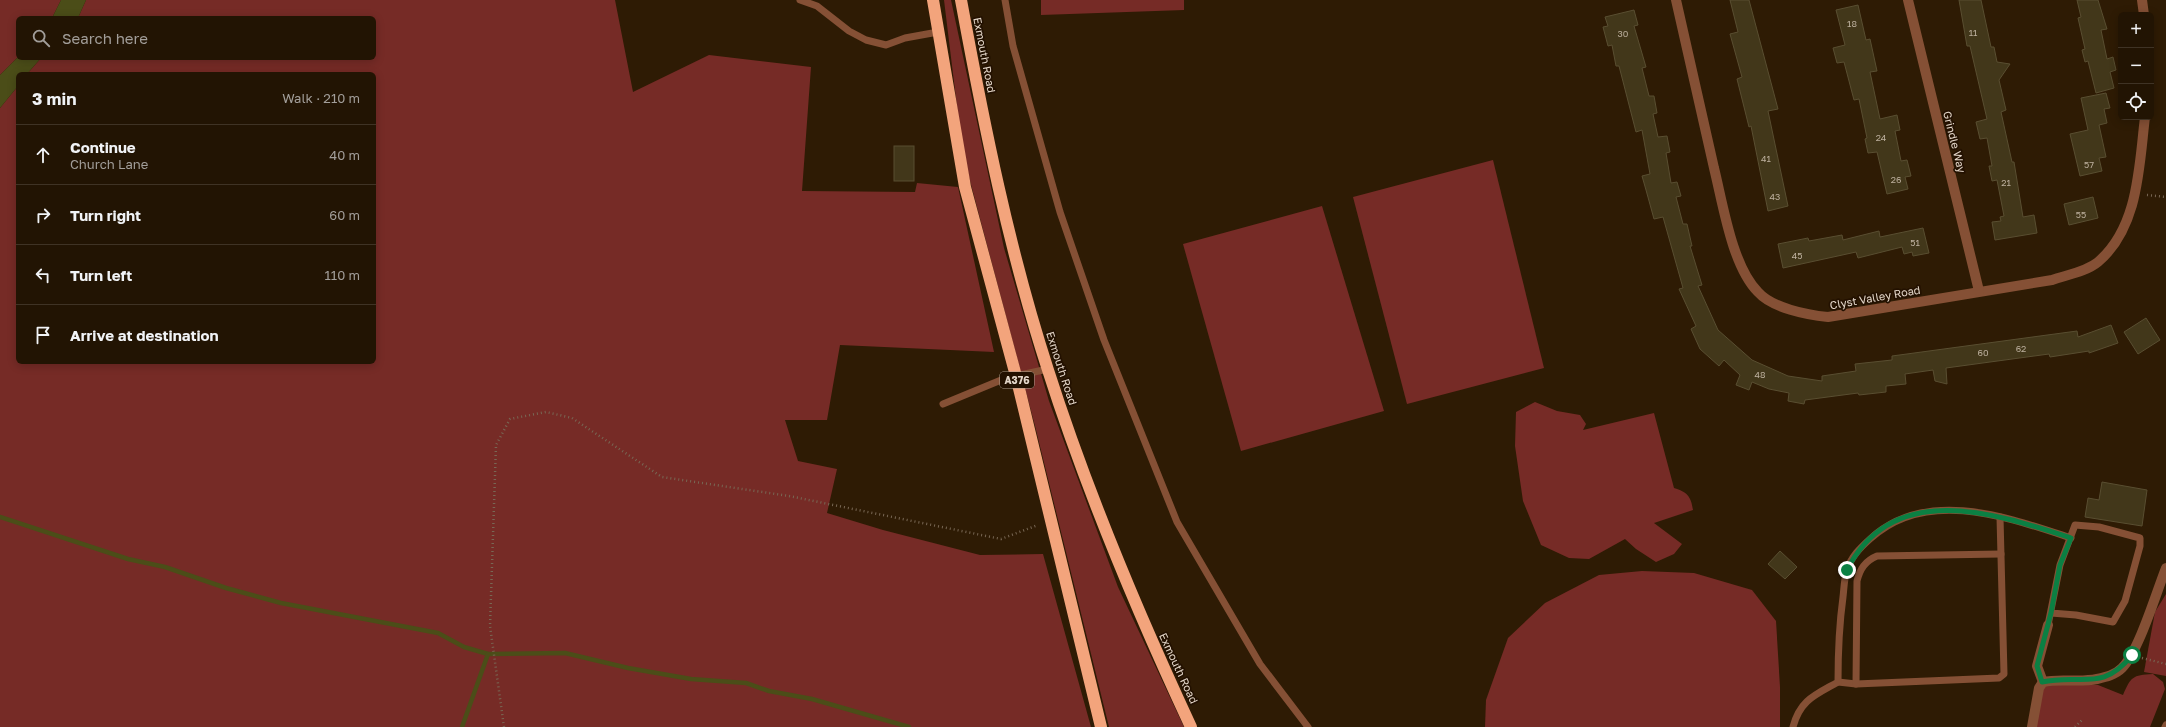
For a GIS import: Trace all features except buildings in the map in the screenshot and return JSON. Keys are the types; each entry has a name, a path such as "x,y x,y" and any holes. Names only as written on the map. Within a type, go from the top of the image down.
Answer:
{"highway":[{"name":"A376","path":"933,0 965,187 1016,376 1101,727"},
{"name":"Exmouth Road","path":"961,0 987,133 1010,236 1048,369 1124,577 1191,727"}],"street":[{"name":"Clyst Valley Road","path":"1676,0 1730,233 1747,280 1759,294 1782,306 1809,315 1828,317 2052,280 2082,270 2097,263 2124,229 2135,194 2145,120"},
{"name":"Grindle Way","path":"1908,0 1979,291"},
{"path":"2142,0 2144,12"},
{"path":"2042,682 2054,680 2079,681 2111,675 2121,669 2132,655 2166,568"},
{"path":"2032,727 2039,688 2042,682 2037,666 2048,625"}],"lane":[{"path":"800,0 817,6 849,31 866,40 886,45 905,38 938,32"},
{"path":"1005,0 1012,46 1060,212 1104,340 1177,522 1260,664 1308,727"},
{"path":"943,404 981,387 1016,376 1048,369"},
{"path":"1838,682 1838,637 1847,570 1856,552 1880,530 1903,517 1924,511 1962,511 2000,517 2071,538"},
{"path":"1793,727 1796,713 1808,699 1838,682 1856,684 1999,678 2004,674 2000,517"},
{"path":"2048,625 2060,565 2075,525 2098,528 2140,538 2140,546 2124,601 2114,622 2076,615 2051,613"},
{"path":"1856,684 1857,581 1860,568 1871,559 1878,556 2001,554"}],"path":[{"path":"2135,194 2166,197"},
{"path":"504,727 490,626 496,445 510,419 546,412 572,418 662,477 789,496 1001,539 1051,519"},
{"path":"2132,655 2166,664"},
{"path":"2075,727 2082,720"}],"shaded area":[{"path":"0,0 61,0 53,16 16,16 16,59 0,75"},
{"path":"61,0 86,0 79,16 53,16"},
{"path":"86,0 615,0 633,92 709,55 811,67 802,191 915,192 917,183 958,187 994,352 840,345 827,420 785,420 798,461 837,469 827,513 883,530 980,555 1043,554 1091,727 0,727 0,108 16,88 16,364 376,364 376,72 29,72 39,60 376,60 376,16 79,16"},
{"path":"944,0 951,0 1004,248 1049,401 1118,587 1184,727 1109,727 1035,426 969,177 959,123"},
{"path":"1041,0 1184,0 1184,10 1041,15"},
{"path":"16,59 39,60 29,72 16,72 16,88 0,108 0,75"},
{"path":"1493,160 1544,368 1407,404 1353,197"},
{"path":"1322,206 1384,411 1241,451 1183,244"},
{"path":"1535,402 1557,411 1580,415 1586,424 1583,430 1654,413 1674,488 1688,495 1693,510 1654,523 1682,544 1674,554 1656,562 1636,549 1625,539 1589,559 1569,558 1541,545 1523,501 1515,446 1516,412"},
{"path":"1642,571 1694,573 1752,590 1776,621 1780,687 1780,727 1485,727 1486,700 1508,638 1545,603 1599,575"},
{"path":"2166,594 2166,676 2144,672 2155,612"},
{"path":"2153,674 2163,682 2165,689 2150,727 2035,727 2044,685 2098,685 2123,695 2128,684 2133,678 2141,675"}],"waterway":[{"path":"0,517 128,559 165,567 226,588 281,603 438,633 464,647 488,654 565,653 628,668 691,679 746,683 769,691 812,699 909,727"},
{"path":"462,727 488,654"}],"route":[{"path":"1847,570 1856,552 1880,530 1903,517 1924,511 1962,511 2000,517 2045,530 2071,538 2060,565 2051,613 2037,666 2042,682 2054,680 2079,681 2111,675 2121,669 2132,655"}]}
